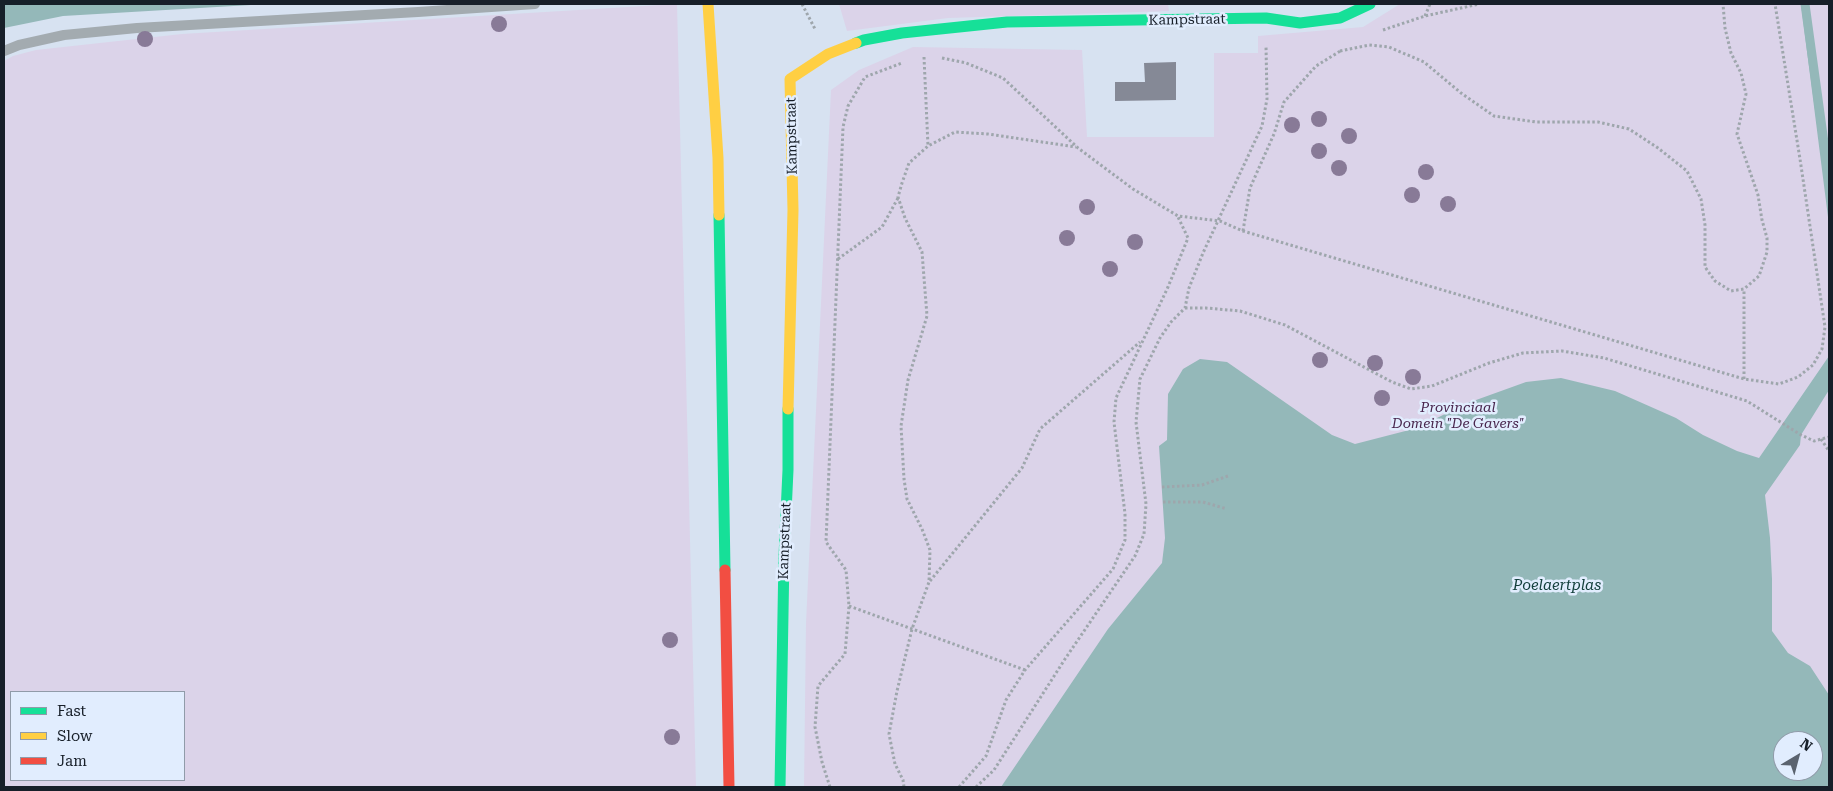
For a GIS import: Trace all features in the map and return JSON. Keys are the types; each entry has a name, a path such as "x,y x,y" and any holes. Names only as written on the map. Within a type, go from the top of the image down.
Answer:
{"street":[{"path":"708,4 718,158 729,787"},
{"name":"Kampstraat","path":"780,787 792,256 790,80 828,54 864,40 902,33 1007,22 1266,18 1300,23 1340,18 1370,4"}],"lane":[{"path":"4,51 19,44 64,35 137,28 535,4"}],"path":[{"path":"1425,16 1430,4"},
{"path":"1378,32 1425,16 1479,4"},
{"path":"1340,51 1369,46 1389,47 1424,62 1461,93 1494,116 1536,122 1598,122 1629,129 1658,148 1687,171 1701,199 1705,225 1705,266 1715,281 1731,290 1744,289 1759,276 1767,252 1767,238 1758,195 1737,134 1746,94 1741,73 1731,53 1725,28 1723,4"},
{"path":"941,58 966,63 1003,78 1078,148 1133,190 1178,216 1220,221 1244,231 1744,379 1779,384 1798,377 1813,365 1822,349 1825,327 1775,4"},
{"path":"976,787 994,770 1065,659 1135,556 1144,534 1146,504 1136,422 1140,379 1160,338 1171,322 1185,308 1203,253 1220,221 1262,126 1267,99 1266,18"},
{"path":"1244,231 1250,188 1274,134 1284,102 1316,66 1355,43"},
{"path":"924,55 928,146"},
{"path":"916,58 924,55 933,56"},
{"path":"830,787 814,727 818,686 845,654 849,606 846,570 826,542 843,127 848,106 865,76 907,61"},
{"path":"838,259 882,227 898,197 909,163 928,146 954,132 988,134 1078,148"},
{"path":"898,197 905,218 922,252 928,316 908,380 901,426 906,499 922,529 930,550 929,582 912,629 889,734 895,764 903,780 904,787"},
{"path":"959,787 986,756 1006,700 1025,670 1113,569 1125,540 1125,514 1114,422 1116,398 1168,288 1188,238 1178,216"},
{"path":"1744,289 1744,379"},
{"path":"1185,308 1240,311 1285,325 1392,382 1411,389 1432,386 1489,363 1523,353 1562,351 1604,358 1747,401 1800,435 1814,441 1829,437"},
{"path":"929,582 1022,468 1040,429 1142,341"},
{"path":"1821,439 1829,451"},
{"path":"1162,487 1202,485 1228,476"},
{"path":"1163,502 1203,502 1227,509"},
{"path":"849,606 1025,670"}],"green space":[{"path":"677,4 696,787 4,787 4,61 13,56 36,50 182,34"},
{"path":"839,4 1168,4 1169,11 948,18 847,31"},
{"name":"Provinciaal Domein \"De Gavers\"","path":"1400,4 1829,4 1829,787 804,787 806,623 831,90 859,70 913,47 1082,50 1087,137 1214,137 1214,53 1258,53 1258,36 1363,27"}],"water":[{"path":"4,4 268,4 63,16 4,28"},
{"path":"1801,4 1805,4 1829,179 1829,225"},
{"name":"Poelaertplas","path":"1829,356 1829,390 1801,435 1800,445 1765,495 1770,538 1772,631 1788,653 1810,666 1829,695 1829,787 1001,787 1108,629 1162,563 1165,538 1159,446 1167,440 1168,394 1183,369 1200,359 1227,362 1332,435 1355,444 1417,428 1465,404 1526,382 1561,378 1615,391 1676,418 1703,435 1737,451 1759,458"}],"building":[{"path":"1176,62 1176,100 1115,101 1115,82 1145,82 1144,63"}],"waterway":[{"path":"1805,4 1829,179"}],"traffic: fast":[{"path":"856,43 902,33 1007,22 1266,18 1300,23 1340,18 1370,4"},
{"path":"719,215 725,570"},
{"path":"780,787 788,409"}],"traffic: slow":[{"path":"708,4 718,158 719,215"},
{"path":"788,409 793,210 790,79 828,54 856,43"}],"traffic: jam":[{"path":"725,570 729,787"}]}
